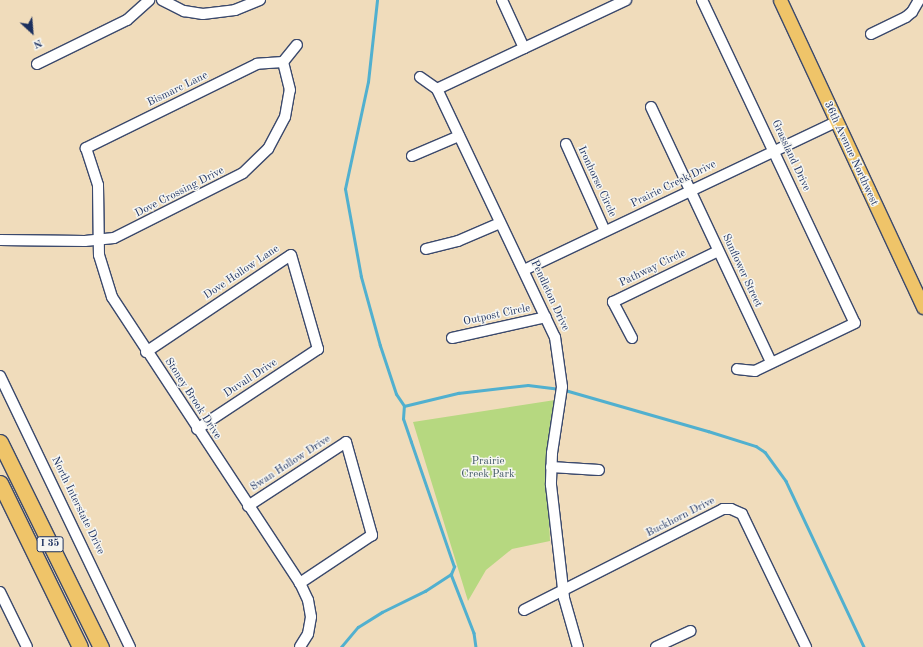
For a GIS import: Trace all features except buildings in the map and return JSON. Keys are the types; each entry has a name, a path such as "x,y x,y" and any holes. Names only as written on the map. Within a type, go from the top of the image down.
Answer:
{"highway":[{"name":"I 35","path":"0,442 100,647"},
{"name":"I 35","path":"0,483 80,647"}],"main road":[{"name":"36th Avenue Northwest","path":"784,1 835,122 923,307"}],"street":[{"path":"36,64 127,20 149,0"},
{"path":"162,0 184,11 203,14 235,10 260,0"},
{"path":"502,0 524,48"},
{"path":"420,77 437,89 524,48 606,4 626,0"},
{"name":"Grassland Drive","path":"702,0 855,324 771,362"},
{"path":"871,34 906,17 912,12 919,0"},
{"path":"283,62 297,46"},
{"name":"Bismarc Lane","path":"86,148 257,64 283,62"},
{"name":"Dove Crossing Drive","path":"0,240 98,240 114,238 227,183 253,166 274,139 288,105 290,82 283,62"},
{"name":"Pendleton Drive","path":"437,89 555,337 561,391 551,466 553,509 562,588 578,647"},
{"name":"Sunflower Street","path":"651,107 771,362"},
{"name":"Prairie Creek Drive","path":"524,270 835,122"},
{"path":"412,156 459,136"},
{"name":"Ironhorse Circle","path":"566,144 605,231"},
{"name":"Stoney Brook Drive","path":"86,148 98,185 98,240 102,270 112,297 146,352 300,583 308,600 311,617 308,634 300,647"},
{"path":"426,249 464,239 500,223"},
{"name":"Pathway Circle","path":"632,338 613,302 718,251"},
{"name":"Dove Hollow Lane","path":"146,352 291,255 318,349"},
{"name":"Outpost Circle","path":"452,338 546,317"},
{"name":"Duvall Drive","path":"197,429 318,349"},
{"path":"737,369 755,371 771,362"},
{"name":"North Interstate Drive","path":"0,376 130,647"},
{"name":"Swan Hollow Drive","path":"248,506 346,442 372,536 300,583"},
{"path":"551,466 599,470"},
{"name":"Buckhorn Drive","path":"524,610 562,588 723,509 734,509 742,514 806,647"},
{"path":"0,592 27,647"},
{"path":"656,647 690,631"}],"green space":[{"name":"Prairie Creek Park","path":"555,400 546,455 550,541 512,549 486,570 468,601 413,422"}],"waterway":[{"path":"341,647 358,627 382,612 425,591 451,574 454,567 403,419 404,406 396,394 380,346 361,277 345,189 368,82 377,0"},
{"path":"404,406 458,393 528,385 560,389"},
{"path":"565,390 708,431 756,446 765,452 786,481 864,647"},
{"path":"451,574 474,633 476,647"}]}
